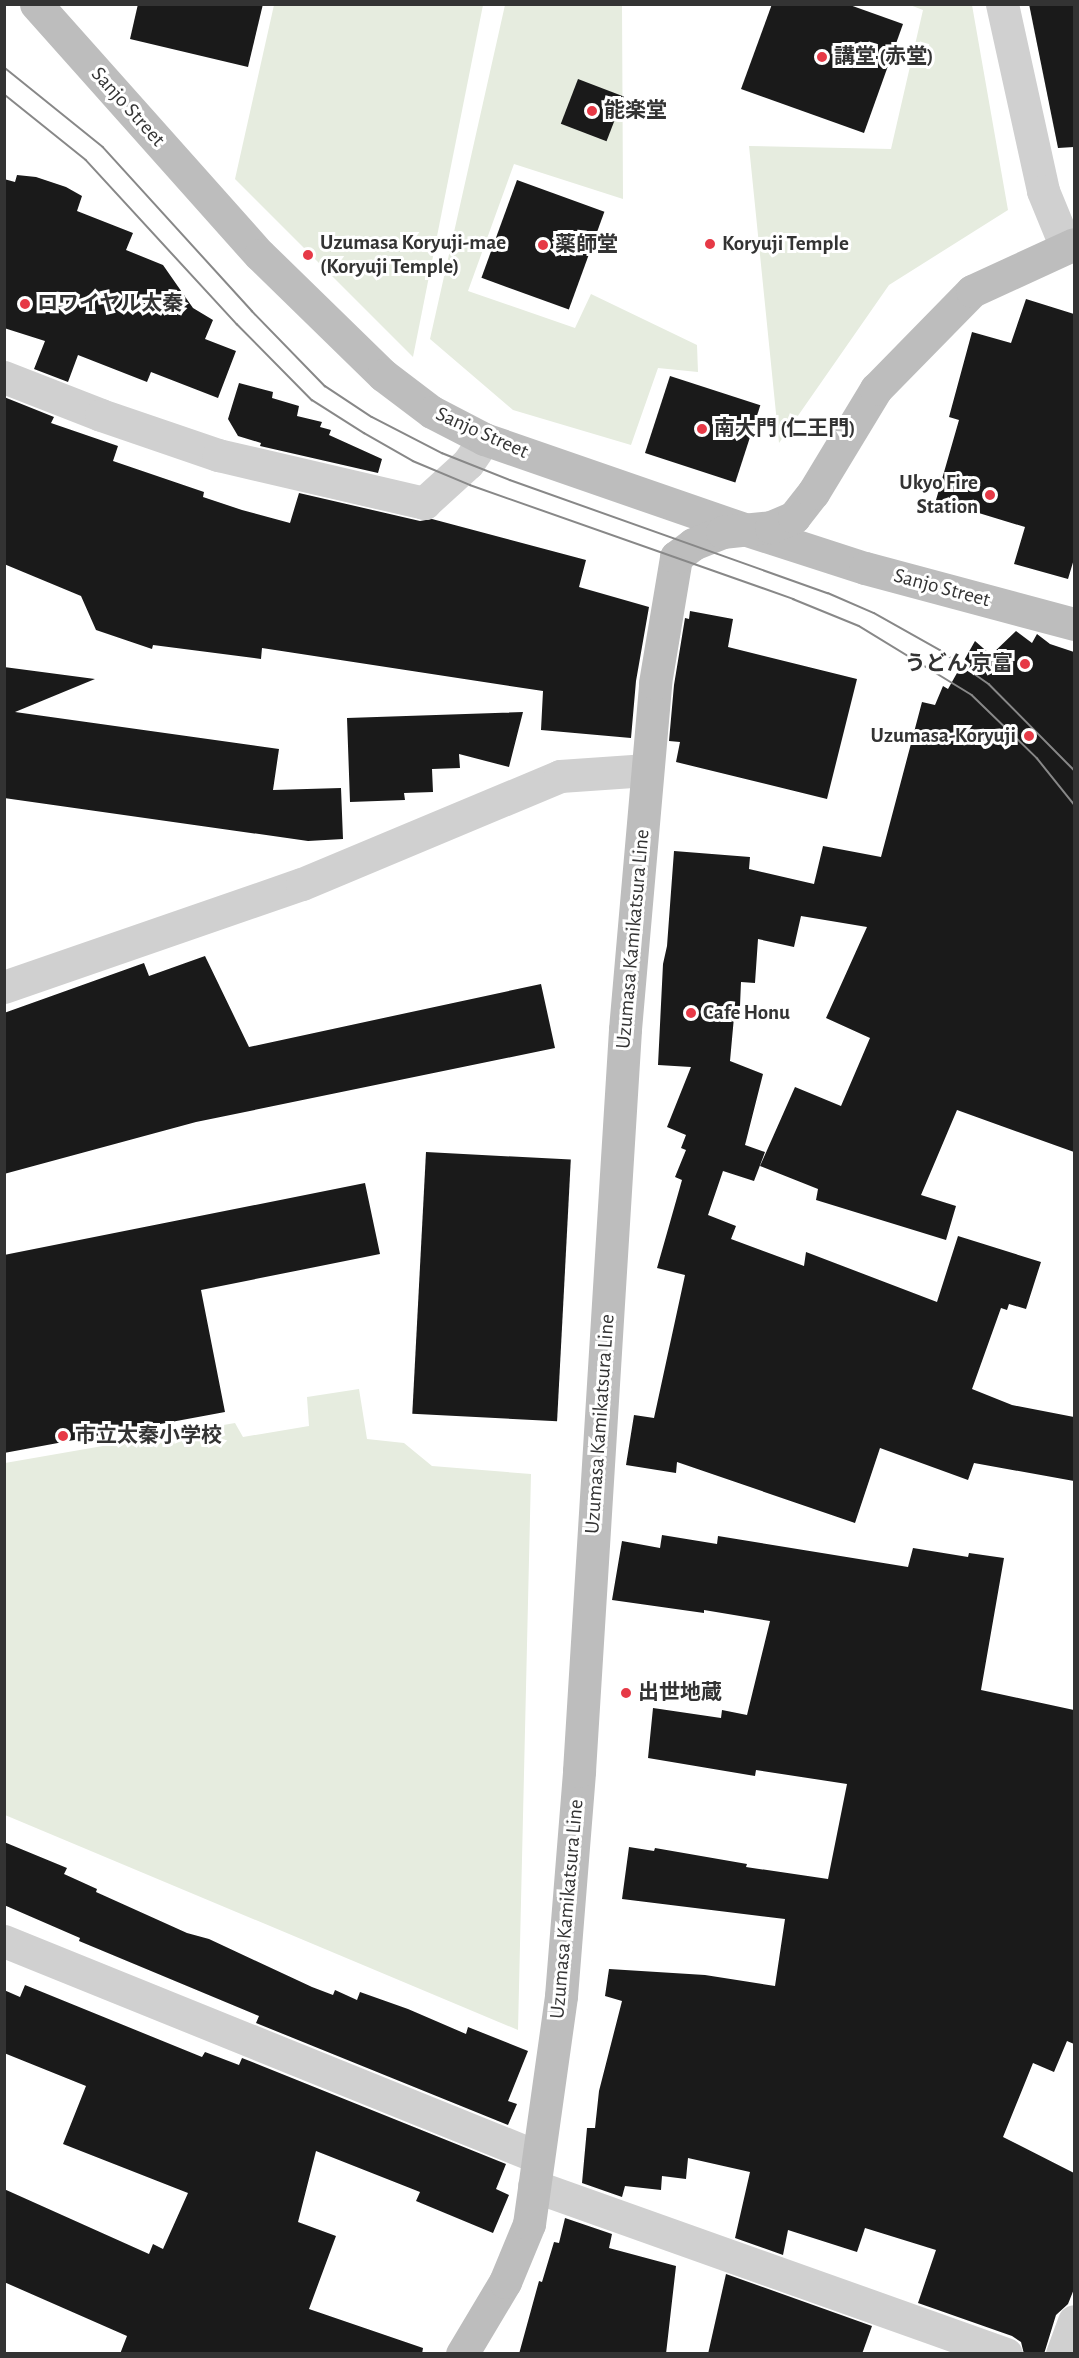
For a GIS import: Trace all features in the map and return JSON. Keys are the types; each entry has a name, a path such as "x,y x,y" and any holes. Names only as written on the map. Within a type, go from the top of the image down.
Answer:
{"main road":[{"name":"Sanjo Street","path":"36,4 268,263 384,375 432,412 484,438 747,530 865,568 1074,624"},
{"path":"747,530 771,527 794,517 813,493 876,389 972,291 1070,245"},
{"name":"Uzumasa Kamikatsura Line","path":"462,2354 509,2272 529,2224 561,1996 578,1782 625,1029 655,683 676,557 693,544 722,532 747,530"}],"street":[{"path":"1002,4 1043,190 1070,245"},
{"path":"4,377 101,415 218,455 424,503 468,463 484,438"},
{"path":"4,987 302,884 560,776 647,770"},
{"path":"4,1941 536,2172 1006,2354"},
{"path":"1062,2354 1074,2321"}],"shaded area":[{"path":"274,5 483,5 413,357 235,179"},
{"path":"505,5 622,5 623,199 514,164 468,291 575,328 591,294 697,345 698,372 658,368 631,445 513,410 430,339"},
{"path":"910,5 972,5 1008,210 889,285 779,443 749,146 891,149 923,10"},
{"path":"359,1389 367,1439 404,1443 432,1466 531,1474 518,2030 5,1815 5,1463 235,1423 243,1437 309,1426 307,1397"}],"building":[{"path":"138,4 263,4 248,67 130,39"},
{"name":"講堂 (赤堂)","path":"772,4 847,4 903,24 864,133 741,89"},
{"path":"1029,4 1074,4 1074,147 1058,148"},
{"name":"能楽堂","path":"578,79 624,97 607,141 561,124"},
{"path":"17,175 36,177 66,187 82,196 77,211 133,233 126,250 163,265 193,308 213,320 205,339 236,351 218,398 151,372 147,382 78,355 68,382 34,369 45,341 4,328 4,179 15,182"},
{"name":"薬師堂","path":"517,180 604,212 569,310 481,278"},
{"path":"1026,299 1074,314 1074,559 1068,579 1014,564 1025,527 936,500 959,420 949,417 972,332 1011,343"},
{"name":"南大門 (仁王門)","path":"670,376 760,405 735,482 645,453"},
{"path":"239,383 273,392 272,398 299,406 297,416 322,422 320,427 331,430 329,435 382,459 378,473 260,446 261,443 238,436 228,419"},
{"path":"4,397 54,417 51,423 118,446 113,461 204,492 203,497 242,510 290,523 299,493 420,521 432,519 586,560 579,587 649,607 636,681 631,738 541,730 543,691 262,648 261,659 153,645 152,649 96,630 81,596 4,564"},
{"path":"690,611 733,619 728,647 857,679 827,799 676,762 680,742 669,741 674,685 685,618 689,619"},
{"path":"1016,631 1032,643 1037,634 1050,644 1074,652 1074,1152 957,1110 921,1195 956,1206 946,1240 816,1200 818,1189 760,1166 795,1087 841,1106 870,1038 826,1018 867,927 801,916 794,947 758,939 755,983 741,982 740,1006 735,1006 730,1061 763,1074 745,1145 765,1152 754,1181 723,1171 708,1215 736,1226 731,1239 804,1266 806,1252 937,1302 958,1236 1041,1262 1026,1309 1009,1304 1007,1310 1001,1308 972,1389 1012,1405 1074,1417 1074,1481 974,1463 968,1480 880,1448 855,1523 677,1462 676,1473 626,1465 634,1415 654,1418 685,1275 657,1268 682,1180 675,1177 686,1150 681,1148 686,1135 667,1127 691,1067 658,1065 663,964 667,946 674,851 750,857 749,869 814,884 823,846 881,857 922,702 935,705 943,686 948,689 975,641 991,655"},
{"path":"4,667 95,679 15,712 279,749 273,790 341,788 343,839 308,841 4,798"},
{"path":"523,712 509,767 459,754 460,768 432,769 433,792 404,793 405,800 350,802 347,718"},
{"path":"205,956 249,1047 541,984 555,1048 196,1122 4,1174 4,1013 144,963 149,976"},
{"path":"426,1152 571,1160 557,1421 412,1414"},
{"path":"365,1183 380,1254 201,1290 225,1412 4,1453 4,1255"},
{"path":"662,1535 717,1544 718,1536 908,1567 913,1548 968,1557 969,1553 1004,1558 981,1690 1074,1710 1074,2044 1067,2041 1054,2072 1033,2063 1003,2137 1074,2173 1074,2289 1068,2304 1056,2315 1044,2354 1024,2354 1021,2342 1012,2336 918,2303 936,2250 865,2228 857,2252 788,2230 783,2255 735,2238 750,2172 688,2158 686,2179 662,2176 661,2190 625,2186 622,2197 582,2183 587,2128 595,2128 599,2091 622,2001 605,1996 609,1969 705,1975 775,1986 785,1919 622,1899 629,1847 654,1851 655,1848 747,1864 746,1867 828,1879 847,1784 756,1770 755,1776 648,1758 653,1708 721,1718 722,1710 747,1715 770,1621 704,1610 704,1613 612,1600 622,1541 660,1548"},
{"path":"4,1842 67,1868 64,1874 97,1889 96,1892 187,1933 209,1939 312,1987 333,1995 335,1990 357,2000 360,1992 408,2009 466,2034 468,2027 528,2051 508,2101 517,2104 508,2125 256,2023 259,2016 79,1941 80,1938 4,1905"},
{"path":"25,1985 202,2057 205,2052 239,2065 242,2058 506,2164 496,2189 509,2195 493,2233 416,2201 420,2192 316,2151 298,2222 336,2236 309,2309 423,2348 422,2354 120,2354 127,2336 4,2282 4,2189 149,2254 153,2244 163,2249 188,2193 63,2144 86,2086 4,2053 4,1990 20,1997"},
{"path":"565,2218 612,2234 609,2248 676,2266 666,2354 519,2354 539,2281 542,2282 554,2242 559,2243"},
{"path":"726,2274 872,2326 862,2354 708,2354"}],"tram line":[{"path":"4,67 103,147 252,311 325,386 372,417 442,453 510,480 828,593 874,613 940,650 989,684 1074,770"},
{"path":"4,94 86,160 237,324 312,400 413,461 470,485 793,599 859,626 972,695 1037,758 1074,804"}],"place":[{"name":"講堂 (赤堂)","path":"822,57"},
{"name":"能楽堂","path":"592,111"},
{"name":"Koryuji Temple","path":"710,244"},
{"name":"薬師堂","path":"543,245"},
{"name":"Uzumasa Koryuji-mae (Koryuji Temple)","path":"308,255"},
{"name":"ロワイヤル太秦","path":"25,304"},
{"name":"南大門 (仁王門)","path":"702,429"},
{"name":"Ukyo Fire Station","path":"990,495"},
{"name":"うどん 京富","path":"1025,664"},
{"name":"Uzumasa-Koryuji","path":"1029,736"},
{"name":"Cafe Honu","path":"691,1013"},
{"name":"市立太秦小学校","path":"63,1436"},
{"name":"出世地蔵","path":"626,1693"}]}
